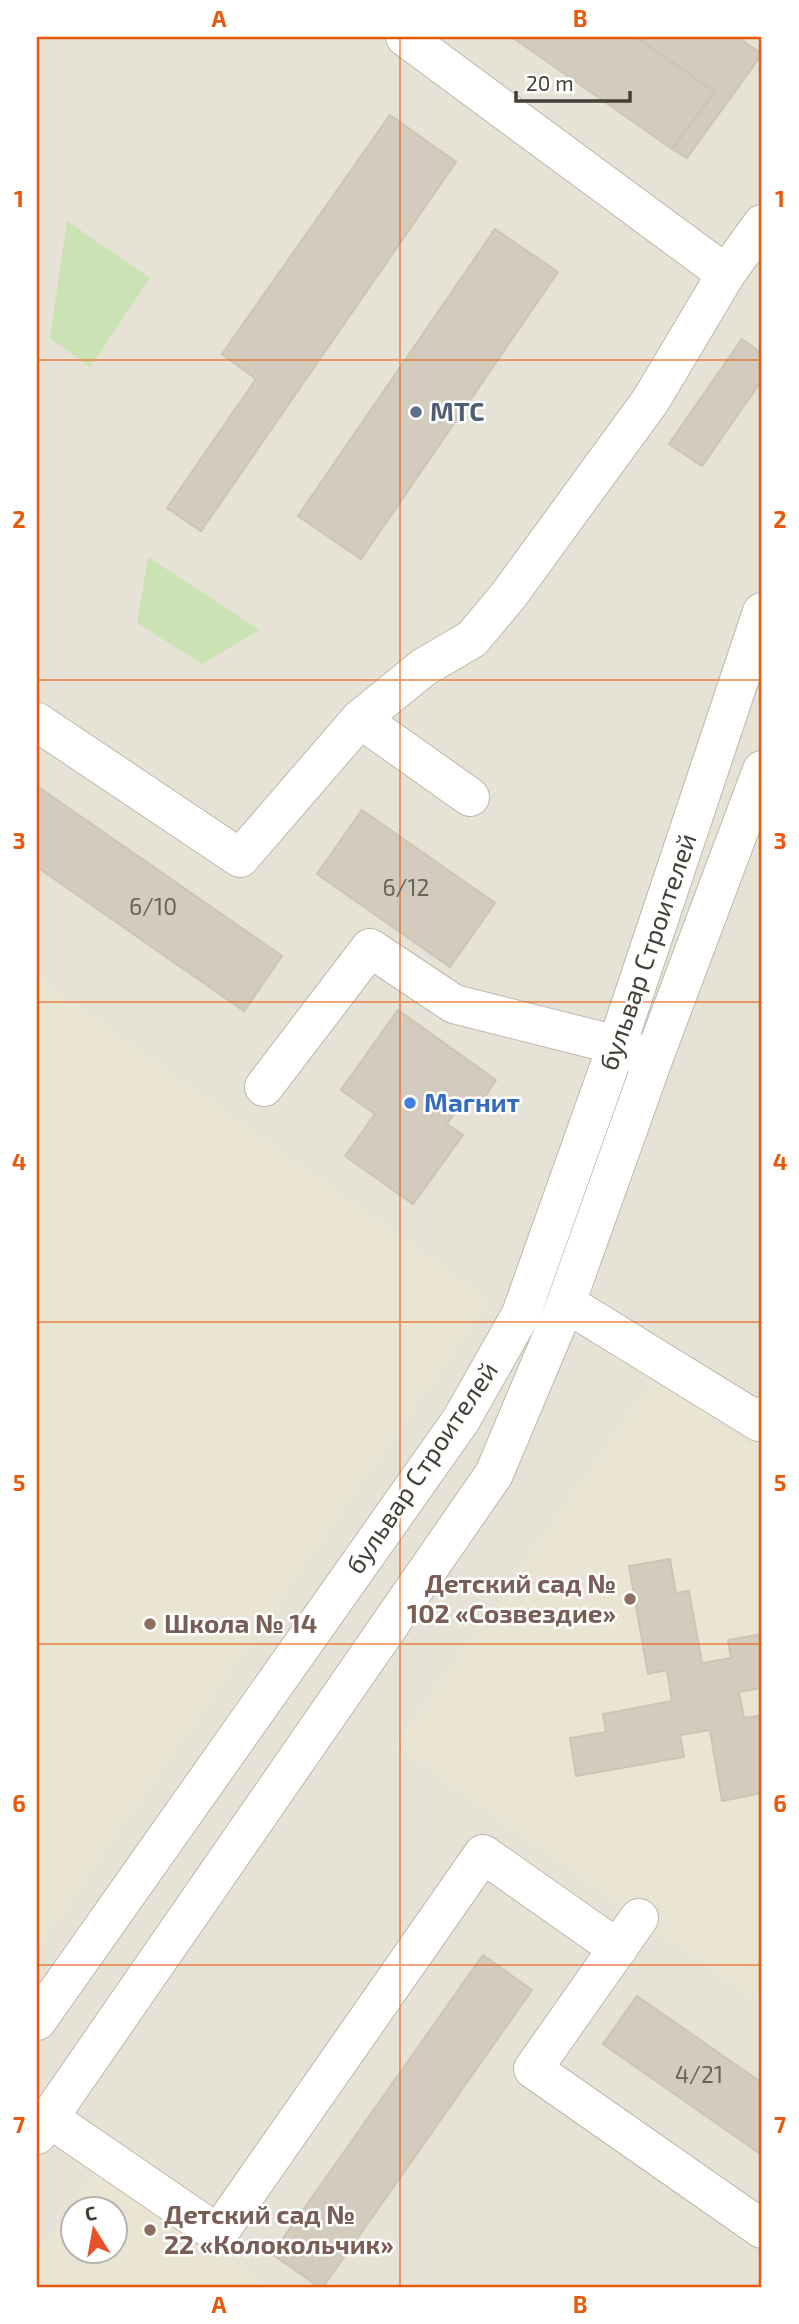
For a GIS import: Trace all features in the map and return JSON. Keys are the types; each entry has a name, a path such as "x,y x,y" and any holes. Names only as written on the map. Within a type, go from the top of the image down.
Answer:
{"street":[{"path":"405,37 726,274"},
{"path":"37,722 240,858 360,719 424,667 472,639 508,596 651,400 726,274 762,224"},
{"name":"бульвар Строителей","path":"37,2021 461,1420 521,1314 617,1045 762,612"},
{"path":"360,719 470,797"},
{"path":"762,770 653,1060 566,1303 494,1474 43,2127 218,2234 483,1854 629,1933 533,2069 762,2229"},
{"path":"264,1087 370,948 454,1004 617,1045 653,1060"},
{"path":"566,1303 761,1421"}],"shaded area":[{"path":"37,37 762,37 762,2287 37,2287"},
{"name":"Школа № 14","path":"37,977 489,1300 37,1949"},
{"name":"Детский сад № 102 «Созвездие»","path":"655,1377 762,1453 762,2004 395,1746"},
{"name":"Детский сад № 22 «Колокольчик»","path":"99,2170 269,2287 37,2287 37,2253 60,2222 60,2264 130,2264 130,2194 81,2194"}],"green space":[{"path":"67,221 150,278 90,367 50,338"},
{"path":"148,557 260,630 202,664 137,623"}],"building":[{"path":"512,37 636,37 715,92 672,149"},
{"path":"636,37 737,37 762,54 687,158 672,149 715,92"},
{"path":"390,115 456,162 201,531 167,508 256,379 222,354"},
{"name":"МТС","path":"495,229 558,272 361,559 298,516"},
{"path":"742,339 762,354 762,380 702,466 669,444"},
{"path":"37,786 282,956 244,1011 37,867"},
{"path":"362,810 495,903 450,967 317,874"},
{"name":"Магнит","path":"398,1010 496,1080 478,1107 465,1098 447,1124 463,1135 413,1204 345,1156 375,1114 341,1090"},
{"path":"670,1559 676,1593 689,1591 702,1663 731,1658 728,1640 762,1634 762,1688 739,1692 744,1718 762,1715 762,1793 722,1801 710,1730 680,1735 684,1757 576,1776 570,1738 606,1732 603,1714 672,1701 667,1670 648,1674 629,1566"},
{"path":"483,1955 532,1990 323,2287 319,2287 272,2254"},
{"path":"637,1996 762,2083 762,2155 603,2044"}],"place":[{"name":"МТС","path":"416,412"},
{"name":"Магнит","path":"410,1103"},
{"name":"Детский сад № 102 «Созвездие»","path":"630,1599"},
{"name":"Школа № 14","path":"150,1624"},
{"name":"Детский сад № 22 «Колокольчик»","path":"150,2230"}]}
